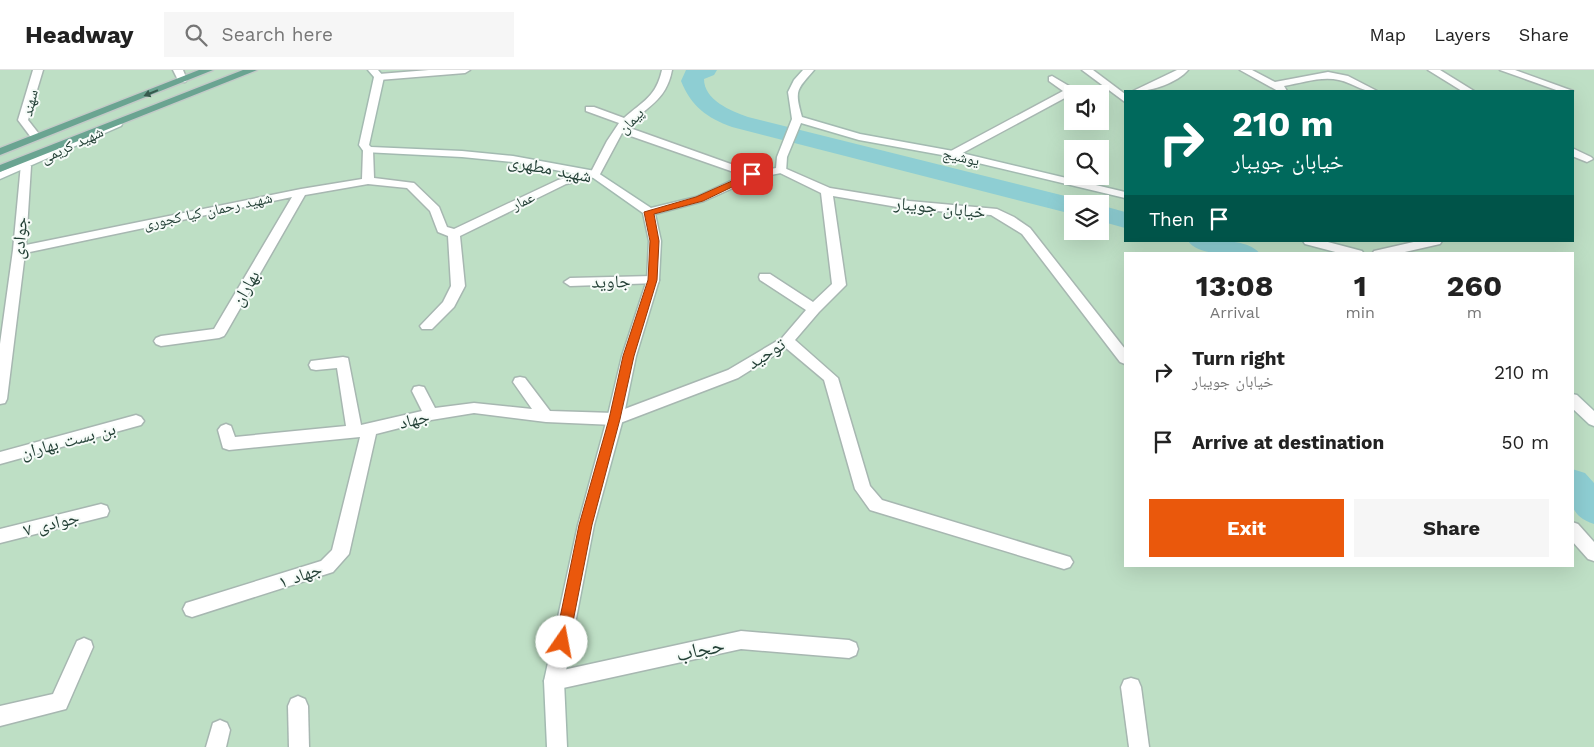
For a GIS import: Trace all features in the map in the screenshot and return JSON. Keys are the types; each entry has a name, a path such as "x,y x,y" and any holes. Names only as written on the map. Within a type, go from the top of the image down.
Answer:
{"main road":[{"path":"0,152 126,103 180,75 208,70"},
{"path":"0,169 252,70"},
{"path":"180,75 199,90"},
{"path":"0,146 126,103"}],"street":[{"name":"سهند","path":"34,134 23,120 38,70"},
{"path":"368,181 368,150 364,145 376,73 466,70"},
{"name":"پیمان","path":"594,174 623,126 653,100 665,85 667,70"},
{"path":"557,747 554,681 586,525 629,356 652,280 655,241 649,212 700,199 752,174 782,170 782,157 797,121 791,97 793,86 809,70"},
{"path":"1087,70 1124,98"},
{"path":"1140,90 1177,75 1183,70"},
{"path":"1245,70 1283,90"},
{"path":"1433,70 1467,90"},
{"path":"1505,70 1565,90"},
{"path":"1275,85 1336,75 1370,90"},
{"path":"952,154 1070,91 1052,79"},
{"path":"590,109 623,126 752,174"},
{"name":"شهید کریمی","path":"0,176 144,112"},
{"name":"یوشیج","path":"797,121 859,137 952,154 1124,195"},
{"name":"شهید مطهری","path":"368,150 462,154 513,160 594,174 649,212"},
{"path":"1574,152 1587,159"},
{"name":"جوادی","path":"0,399 19,250 25,166"},
{"name":"خیابان جویبار","path":"782,170 827,191 909,205 993,212 1010,220 1026,231 1124,358"},
{"name":"عمار","path":"454,234 562,182 594,174"},
{"name":"شهید رحمان کیا کجوری","path":"19,250 301,192 368,181 410,185 436,210 442,228 454,234"},
{"name":"توحید","path":"614,419 733,374 787,342 814,309 839,284 827,191"},
{"name":"بهاران","path":"161,341 219,333 301,192"},
{"path":"427,326 449,304 458,286 454,234"},
{"path":"1313,242 1350,252"},
{"path":"1387,252 1432,242"},
{"path":"765,277 814,309"},
{"name":"جاوید","path":"570,282 652,280"},
{"path":"787,342 831,378 863,489 876,505 1064,562"},
{"path":"316,365 344,362 362,431"},
{"path":"520,382 546,416"},
{"path":"419,391 432,414"},
{"path":"1574,401 1594,420"},
{"name":"جهاد","path":"226,430 229,444 362,431 432,414 474,408 546,416 614,419"},
{"name":"بن بست بهاران","path":"0,458 136,421"},
{"name":"جهاد ۱","path":"192,609 327,567 340,554 362,431"},
{"name":"جوادی ۷","path":"0,536 102,511"},
{"path":"1574,531 1594,554"},
{"name":"حجاب","path":"554,681 741,640 849,649"},
{"path":"0,716 59,702 84,647"},
{"path":"1131,687 1139,747"},
{"path":"298,706 299,747"}],"green space":[{"path":"0,70 1594,70 1594,747 0,747"}],"waterway":[{"path":"706,70 694,75 692,81 700,97 717,112 740,122 1064,204"},
{"path":"1109,216 1124,220"},
{"path":"1205,242 1239,252"},
{"path":"1574,485 1594,509"}],"route":[{"path":"562,642 586,525 629,356 652,280 655,241 649,212 700,199 752,174"}]}
